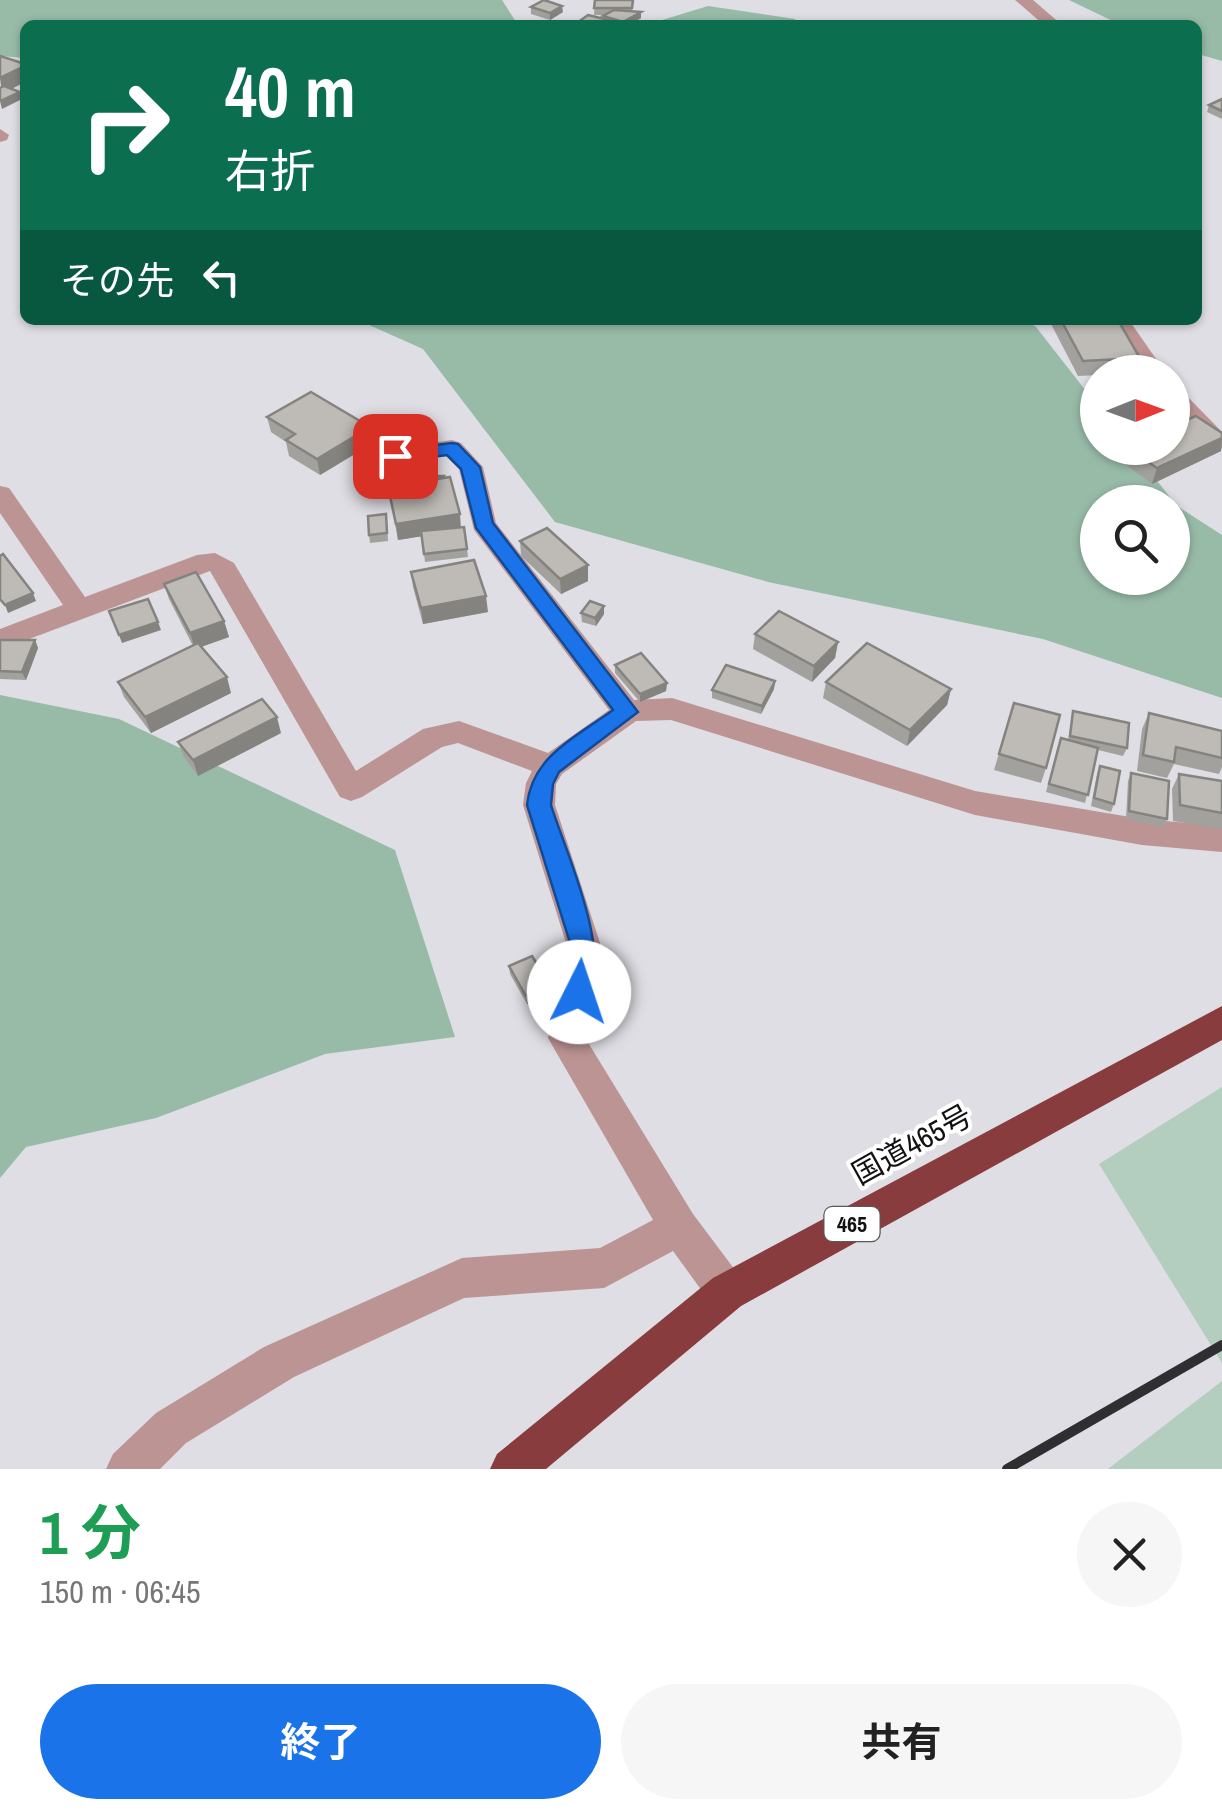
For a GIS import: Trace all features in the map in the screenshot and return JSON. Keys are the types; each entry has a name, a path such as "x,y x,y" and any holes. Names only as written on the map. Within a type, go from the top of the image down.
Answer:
{"highway":[{"name":"国道465号","path":"512,1469 727,1292 1222,1022"}],"street":[{"path":"1023,0 1048,20"},
{"path":"1121,325 1142,355"},
{"path":"1190,415 1205,432 1222,442"},
{"path":"367,460 452,448 470,467 483,524 627,712"},
{"path":"0,494 78,607"},
{"path":"0,640 78,607 197,564 215,562 224,569 351,789 434,737 459,732 551,766"},
{"path":"727,1292 680,1227 566,1038 579,992 582,943 539,805 541,783 551,766 627,712 649,707 707,717 975,804 1142,832 1222,839"},
{"path":"128,1469 171,1428 279,1362 462,1278 604,1268 680,1227"}],"green space":[{"path":"0,0 502,0 515,20 20,20 20,58 0,56"},
{"path":"1069,0 1222,0 1222,61 1202,55 1202,20 1111,20"},
{"path":"708,6 796,20 662,20"},
{"path":"369,325 1033,325 1080,383 1080,465 1144,465 1160,485 1080,485 1080,595 1190,595 1190,514 1222,535 1222,698 1043,639 768,582 555,522 423,349"},
{"path":"0,695 119,719 395,850 455,1037 325,1054 156,1118 26,1147 0,1178"},
{"path":"1222,1087 1222,1363 1099,1164"},
{"path":"1222,1381 1222,1469 1108,1469"}],"building":[{"path":"544,0 562,6 550,13 531,7"},
{"path":"595,0 633,0 632,8 594,8"},
{"path":"614,10 641,12 627,20 603,16"},
{"path":"588,15 609,20 581,20"},
{"path":"0,56 20,62 20,68 0,78"},
{"path":"0,88 20,92 0,101"},
{"path":"1222,99 1222,111 1209,105"},
{"path":"1064,325 1121,325 1138,355 1080,355"},
{"path":"311,392 370,427 317,459 286,440 295,434 267,417"},
{"path":"1196,416 1222,433 1222,438 1190,453 1190,418"},
{"path":"416,476 444,476 416,482"},
{"path":"450,477 460,514 396,524 388,487"},
{"path":"386,514 387,533 369,535 368,516"},
{"path":"464,527 467,549 424,554 421,531"},
{"path":"547,528 588,565 560,579 520,541"},
{"path":"3,554 33,593 5,605 0,599"},
{"path":"474,560 486,596 421,608 411,572"},
{"path":"196,572 224,621 190,633 164,584"},
{"path":"148,599 158,622 119,635 109,611"},
{"path":"590,601 604,606 595,618 581,613"},
{"path":"779,611 838,642 814,666 755,634"},
{"path":"0,640 35,640 22,672 0,671"},
{"path":"198,643 227,677 145,717 118,682"},
{"path":"867,643 951,689 910,730 826,682"},
{"path":"641,653 667,683 640,694 615,665"},
{"path":"726,665 775,681 762,706 712,690"},
{"path":"262,699 277,717 193,760 178,742"},
{"path":"1014,703 1060,715 1046,768 999,754"},
{"path":"1073,711 1129,723 1127,748 1070,736"},
{"path":"1149,713 1222,731 1222,758 1176,747 1174,762 1143,755"},
{"path":"1061,738 1098,748 1088,795 1049,784"},
{"path":"1100,766 1120,771 1114,804 1094,798"},
{"path":"1131,773 1169,781 1167,819 1129,811"},
{"path":"1179,774 1222,781 1222,813 1180,805"},
{"path":"532,956 550,985 526,996 509,966"}],"railway":[{"path":"1007,1469 1222,1345"}],"route":[{"path":"395,456 452,448 470,467 483,524 627,712 551,766 541,783 539,805 582,943 579,992"}]}
